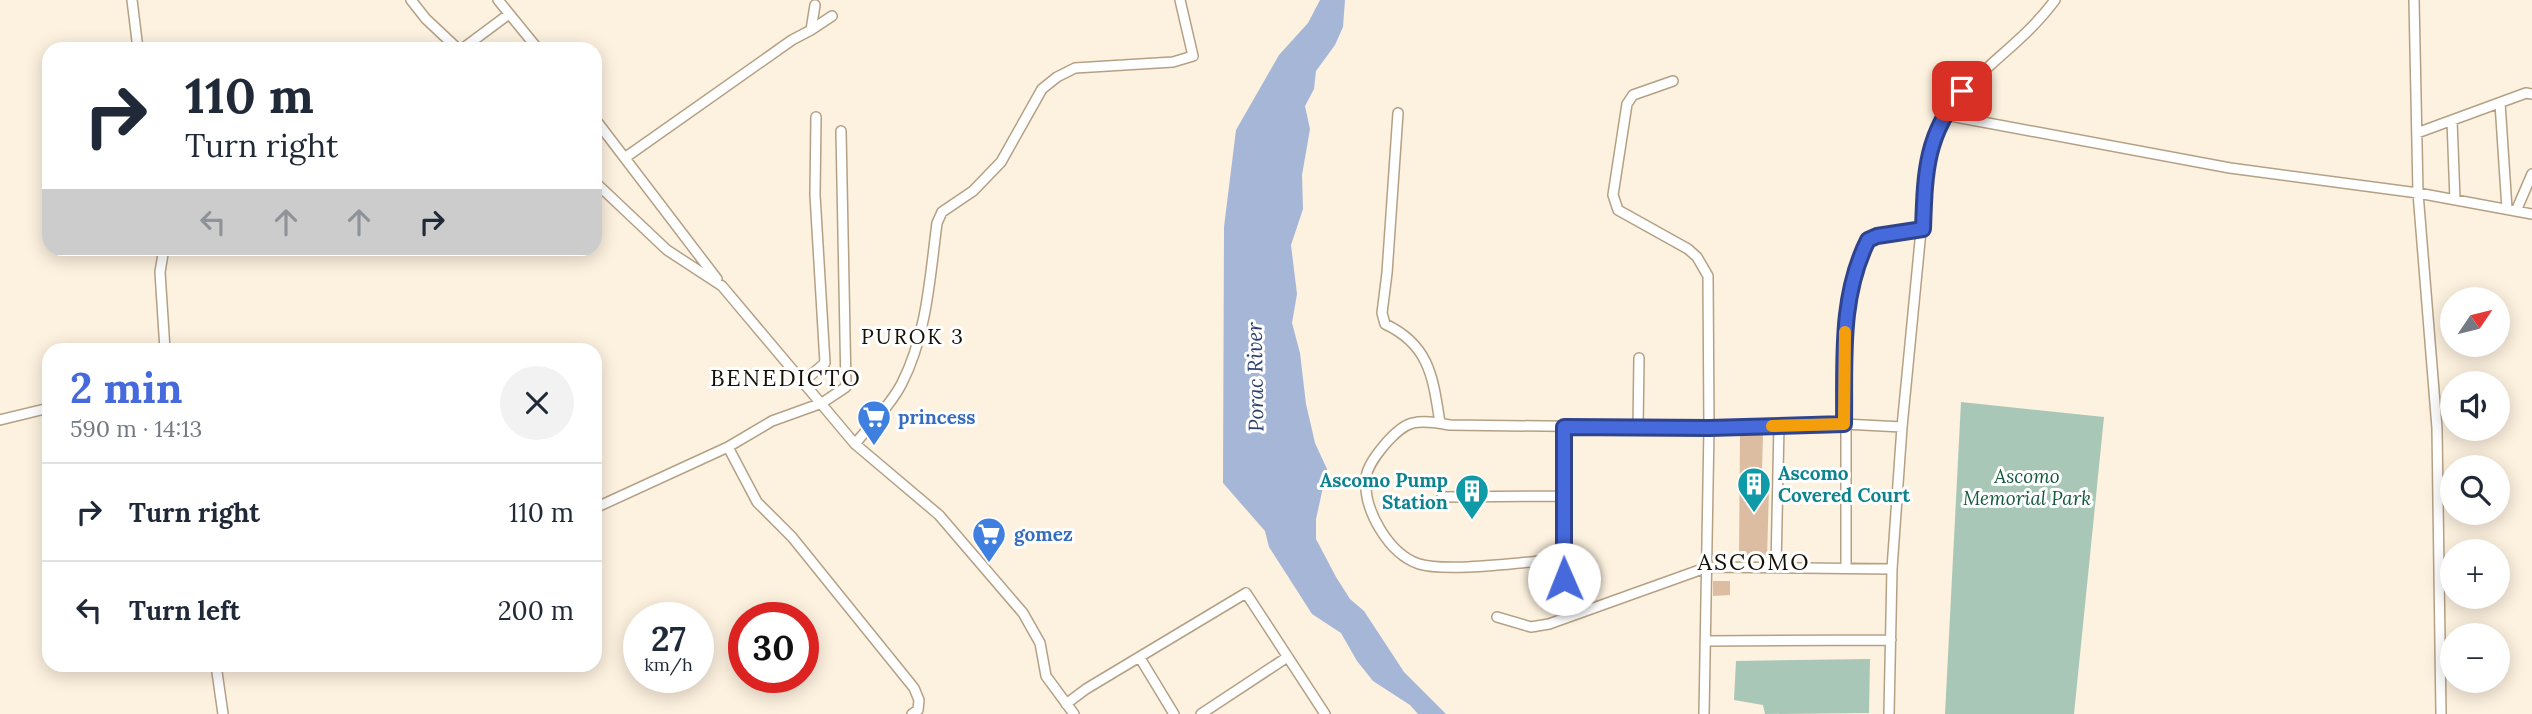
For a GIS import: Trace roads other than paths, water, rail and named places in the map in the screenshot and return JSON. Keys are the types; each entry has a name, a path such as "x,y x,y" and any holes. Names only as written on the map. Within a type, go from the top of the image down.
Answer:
{"street":[{"path":"132,0 137,42"},
{"path":"411,0 426,19 452,42"},
{"path":"499,0 532,42"},
{"path":"855,444 902,384 926,308 937,223 942,212 973,191 1001,162 1042,89 1057,76 1074,68 1173,62 1193,56 1180,0"},
{"path":"1889,713 1892,569 1902,427 1929,148 1945,115 1975,76 2026,33 2055,0"},
{"path":"2414,0 2418,193 2437,428 2441,714"},
{"path":"811,30 815,5"},
{"path":"470,42 509,14"},
{"path":"626,157 792,40 832,16"},
{"path":"1673,81 1633,95 1627,104 1621,127 1615,203 1618,210 1688,249 1697,257 1708,276 1709,428 1704,714"},
{"path":"2417,133 2531,92"},
{"path":"2500,103 2512,210"},
{"path":"1398,113 1382,313 1385,324 1414,342 1425,356 1434,385 1440,424"},
{"path":"1945,115 2230,168 2418,193 2532,214"},
{"path":"803,382 825,363 815,195 816,117"},
{"path":"2452,120 2455,200"},
{"path":"602,128 722,286 855,444 939,515 1023,613 1040,643 1046,676 1074,714"},
{"path":"602,505 728,447 772,421 822,403 846,387 841,131"},
{"path":"2512,210 2532,174"},
{"path":"602,189 667,250 722,286"},
{"path":"1846,568 1846,316 1853,277 1868,240 1877,236 1923,229"},
{"path":"163,256 160,272 165,343"},
{"path":"1638,428 1639,358"},
{"path":"0,420 42,410"},
{"path":"1564,559 1437,567 1404,558 1390,544 1376,522 1366,488 1370,465 1402,428 1412,423 1638,428 1844,424 1902,427"},
{"path":"1776,567 1779,425"},
{"path":"1564,427 1566,618"},
{"path":"728,447 757,502 792,537 914,688 919,700 918,710 912,714"},
{"path":"1442,497 1565,496"},
{"path":"1497,617 1531,627 1566,618 1707,567 1892,569"},
{"path":"1066,704 1086,689 1246,593 1325,714"},
{"path":"1707,641 1891,640"},
{"path":"1140,658 1174,714"},
{"path":"1201,714 1286,658"},
{"path":"217,672 223,714"}],"water":[{"name":"Porac River","path":"1320,0 1345,0 1343,27 1335,45 1316,71 1314,89 1305,106 1310,129 1302,175 1303,209 1291,245 1297,294 1292,323 1300,353 1306,404 1315,443 1327,469 1316,519 1316,539 1350,599 1364,611 1404,672 1446,714 1418,714 1410,705 1373,681 1357,661 1341,633 1312,614 1269,547 1265,531 1223,483 1224,227 1236,130 1279,55 1308,23"}],"place":[{"name":"princess","path":"874,447"},
{"name":"Ascomo Covered Court","path":"1754,514"},
{"name":"Ascomo Pump Station","path":"1472,521"},
{"name":"gomez","path":"989,564"}],"district":[{"name":"PUROK 3","path":"913,336"},
{"name":"BENEDICTO","path":"786,377"},
{"name":"ASCOMO","path":"1754,561"}],"park label":[{"name":"Ascomo Memorial Park","path":"2027,487"}]}
